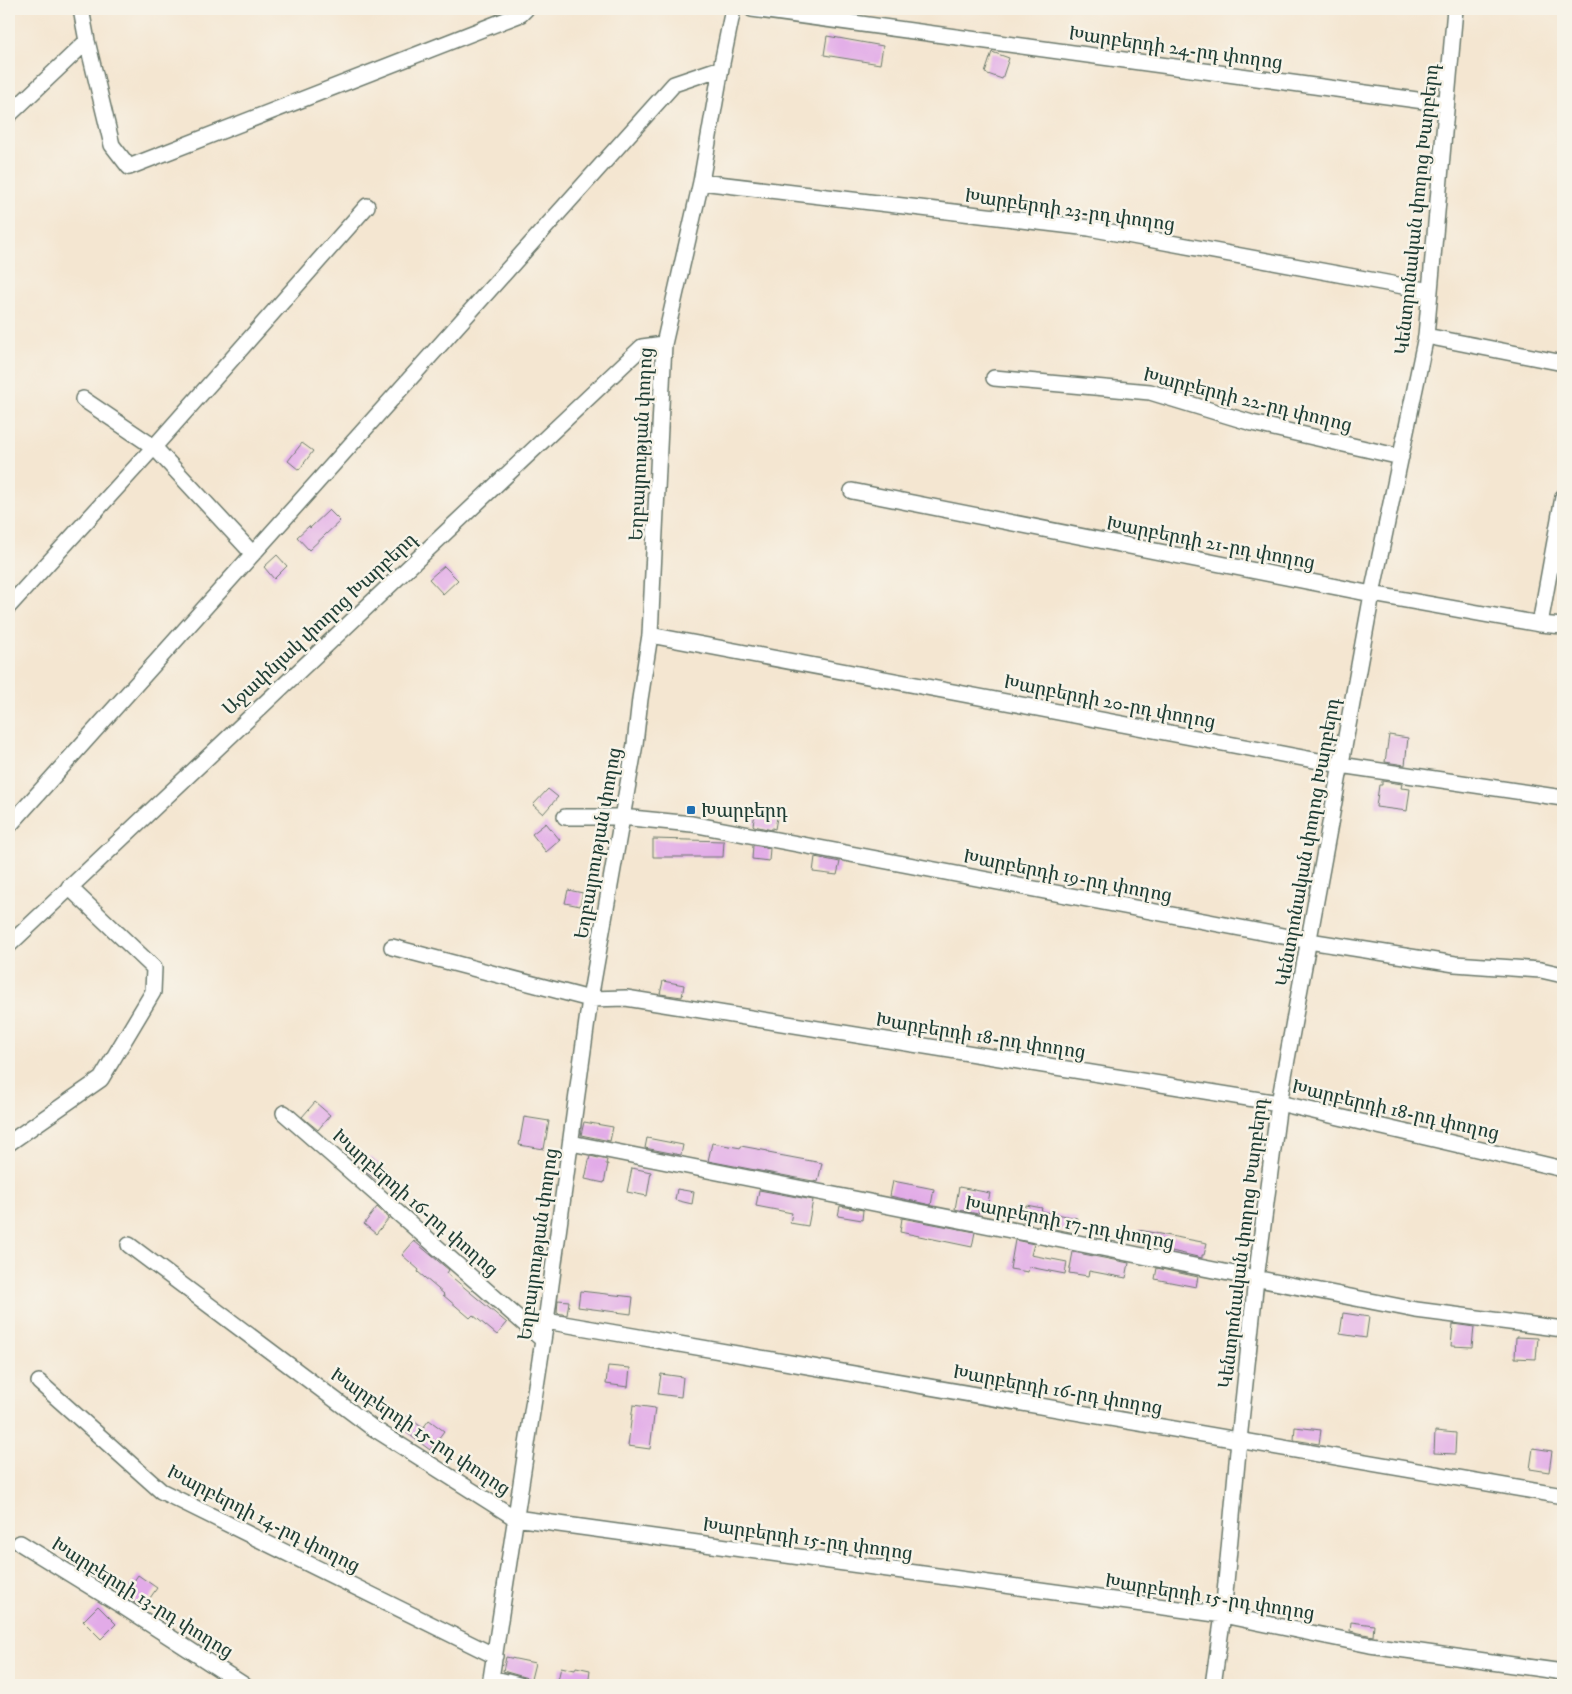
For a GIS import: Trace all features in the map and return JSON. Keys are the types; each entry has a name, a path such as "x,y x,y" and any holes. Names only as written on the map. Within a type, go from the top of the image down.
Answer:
{"street":[{"path":"80,9 112,145 129,167 521,14 526,9"},
{"name":"Եղբայրության փողոց","path":"491,1682 546,1322 590,999 635,744 650,636 664,344 701,182 720,68 733,9"},
{"name":"Խարբերդի 24-րդ փողոց","path":"752,9 1446,104"},
{"name":"Կենտրոնական փողոց Խարբերդ","path":"1213,1685 1223,1615 1256,1280 1279,1103 1372,594 1426,336 1455,9"},
{"path":"9,115 87,41"},
{"path":"9,826 674,84 720,68"},
{"name":"Խարբերդի 23-րդ փողոց","path":"701,182 1090,228 1430,290"},
{"path":"9,606 154,447 367,206"},
{"path":"1426,336 1563,363"},
{"name":"Աջափնյակ փողոց Խարբերդ","path":"9,945 642,347 664,344"},
{"name":"Խարբերդի 22-րդ փողոց","path":"994,378 1150,392 1252,423 1401,457"},
{"path":"83,399 154,447 253,554"},
{"name":"Խարբերդի 21-րդ փողոց","path":"852,491 1372,594 1540,624 1563,626"},
{"path":"1540,624 1563,497"},
{"name":"Խարբերդի 20-րդ փողոց","path":"650,636 1340,765 1563,798"},
{"name":"Խարբերդի 19-րդ փողոց","path":"565,817 621,817 692,824 1309,941 1455,964 1542,970 1563,975"},
{"path":"9,1143 101,1079 152,992 154,968 69,887"},
{"name":"Խարբերդի 18-րդ փողոց","path":"392,947 590,999 626,998 1279,1103 1563,1169"},
{"name":"Խարբերդի 16-րդ փողոց","path":"284,1113 543,1340"},
{"name":"Խարբերդի 17-րդ փողոց","path":"572,1142 1256,1280 1416,1310 1563,1329"},
{"name":"Խարբերդի 15-րդ փողոց","path":"129,1245 370,1426 515,1518 1223,1615 1370,1646 1563,1672"},
{"name":"Խարբերդի 16-րդ փողոց","path":"546,1322 1563,1496"},
{"name":"Խարբերդի 14-րդ փողոց","path":"39,1382 161,1491 495,1656"},
{"name":"Խարբերդի 13-րդ փողոց","path":"20,1544 119,1604 244,1685"},
{"path":"491,1682 518,1685"}],"building":[{"path":"827,36 883,46 880,64 824,55"},
{"path":"992,52 1009,58 1002,79 985,73"},
{"path":"302,443 313,451 299,470 288,461"},
{"path":"329,510 340,521 309,550 297,537 309,526 310,528"},
{"path":"277,555 287,566 274,579 264,567"},
{"path":"444,566 458,580 443,594 429,579"},
{"path":"1389,735 1408,738 1405,765 1385,762"},
{"path":"1382,781 1402,784 1401,788 1410,789 1407,811 1376,807 1379,785 1382,785"},
{"path":"548,789 558,797 543,814 533,805"},
{"path":"756,808 778,812 775,829 772,828 772,830 753,825"},
{"path":"546,823 560,840 546,852 532,834"},
{"path":"653,839 724,841 723,857 653,857"},
{"path":"753,845 770,848 769,861 752,859"},
{"path":"815,857 840,862 837,875 813,872"},
{"path":"568,890 583,893 580,906 565,903"},
{"path":"663,981 684,985 682,997 660,994"},
{"path":"315,1102 330,1115 318,1130 302,1117"},
{"path":"524,1117 549,1121 544,1149 519,1145"},
{"path":"584,1122 613,1127 610,1141 581,1135"},
{"path":"647,1138 683,1145 681,1155 645,1148"},
{"path":"712,1143 741,1148 741,1146 822,1163 818,1182 708,1161"},
{"path":"590,1156 607,1160 606,1164 608,1164 604,1183 585,1179"},
{"path":"371,1157 385,1169 376,1180 361,1168"},
{"path":"632,1168 651,1172 647,1196 627,1192"},
{"path":"893,1181 934,1189 931,1205 890,1196"},
{"path":"959,1187 990,1193 986,1211 979,1209 978,1214 955,1209"},
{"path":"677,1189 694,1192 692,1204 675,1200"},
{"path":"759,1190 813,1200 808,1226 790,1223 792,1213 756,1206"},
{"path":"1026,1205 1042,1208 1041,1211 1077,1218 1075,1233 1023,1223"},
{"path":"840,1206 863,1210 862,1220 838,1216"},
{"path":"377,1207 389,1218 376,1234 364,1224"},
{"path":"902,1218 975,1232 972,1247 900,1232"},
{"path":"1139,1230 1207,1243 1204,1255 1202,1255 1202,1258 1137,1243"},
{"path":"1015,1240 1034,1244 1031,1255 1067,1262 1065,1274 1029,1267 1028,1272 1010,1269"},
{"path":"414,1241 449,1270 447,1273 507,1323 497,1335 473,1315 470,1318 418,1272 419,1270 402,1255"},
{"path":"1073,1252 1129,1263 1126,1278 1089,1271 1088,1276 1069,1273"},
{"path":"1157,1268 1198,1277 1196,1287 1155,1279"},
{"path":"580,1291 633,1297 631,1314 578,1307"},
{"path":"558,1300 569,1301 567,1315 557,1313"},
{"path":"1343,1313 1369,1317 1366,1338 1340,1334"},
{"path":"1453,1324 1474,1327 1472,1347 1451,1346"},
{"path":"1516,1337 1538,1338 1536,1359 1515,1358"},
{"path":"608,1366 630,1368 628,1387 606,1384"},
{"path":"661,1374 683,1377 681,1397 658,1394"},
{"path":"633,1405 655,1408 650,1449 628,1446"},
{"path":"406,1416 423,1428 429,1420 444,1431 430,1450 399,1427"},
{"path":"1295,1427 1321,1430 1319,1444 1294,1440"},
{"path":"1435,1431 1456,1433 1455,1454 1434,1453"},
{"path":"1533,1448 1552,1451 1549,1472 1530,1469"},
{"path":"138,1575 157,1588 143,1608 124,1596"},
{"path":"98,1606 116,1624 101,1639 83,1621"},
{"path":"1351,1622 1374,1625 1373,1636 1350,1631"},
{"path":"506,1657 535,1663 531,1679 503,1671"},
{"path":"561,1667 575,1670 576,1667 590,1670 588,1685 557,1685"}],"place":[{"name":"Խարբերդ","path":"691,810"}]}
